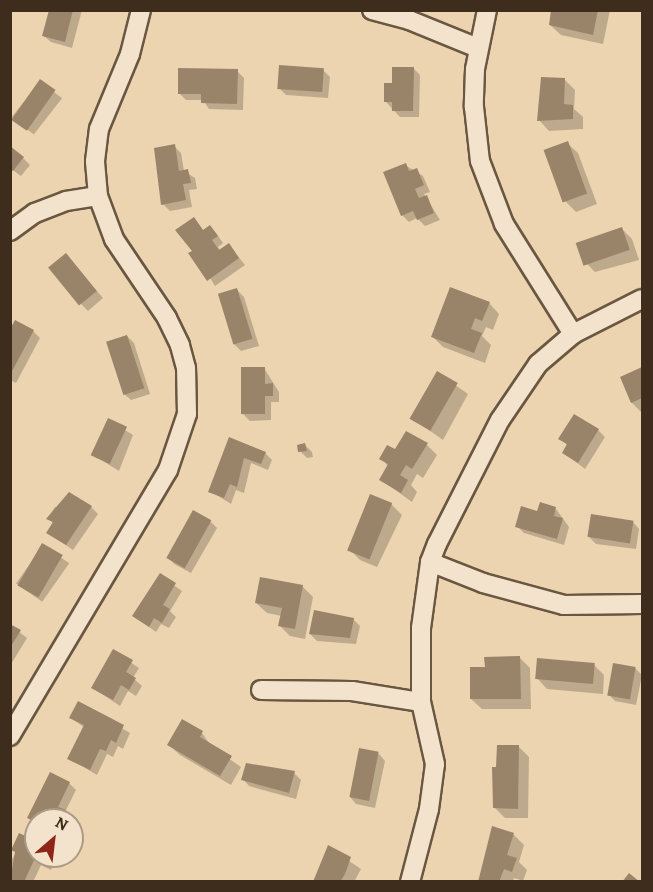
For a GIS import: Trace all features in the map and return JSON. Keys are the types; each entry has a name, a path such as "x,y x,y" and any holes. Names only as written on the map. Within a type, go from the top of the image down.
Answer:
{"street":[{"path":"10,736 168,470 187,414 187,380 180,345 167,318 114,239 98,196 95,161 99,129 130,54 141,10"},
{"path":"372,10 410,20 478,48"},
{"path":"487,10 478,48 474,107 480,161 504,224 573,334"},
{"path":"10,231 46,209 98,196"},
{"path":"410,882 429,808 435,764 421,702 421,628 430,562 500,420 538,364 573,334 642,299"},
{"path":"430,562 483,583 564,605 642,604"},
{"path":"261,690 352,691 421,702"}],"building":[{"path":"49,10 73,10 65,42 42,36"},
{"path":"551,10 598,10 593,35 549,25"},
{"path":"279,65 324,68 322,92 277,89"},
{"path":"392,67 414,67 413,111 392,111 392,102 384,102 384,83 392,83"},
{"path":"178,68 238,69 237,104 201,103 201,94 178,94"},
{"path":"541,77 565,78 564,104 573,105 573,119 537,121"},
{"path":"40,79 56,90 27,131 11,120"},
{"path":"568,141 587,194 563,203 544,150"},
{"path":"175,144 179,171 188,169 191,183 183,184 186,200 161,205 154,148"},
{"path":"10,146 24,157 13,171 10,169"},
{"path":"406,163 409,171 417,168 424,185 415,189 419,198 427,195 434,213 417,220 413,211 401,216 383,172"},
{"path":"194,217 203,230 210,225 218,236 212,240 219,250 229,243 239,258 207,281 188,253 192,251 175,230"},
{"path":"622,227 630,250 583,266 576,243"},
{"path":"66,253 97,291 79,306 48,267"},
{"path":"450,287 490,302 482,321 475,318 471,329 482,333 474,353 431,337"},
{"path":"237,288 252,339 233,345 218,294"},
{"path":"15,320 34,330 10,375 10,329"},
{"path":"127,335 144,388 123,395 106,342"},
{"path":"241,367 265,367 265,384 273,383 273,396 265,396 265,414 241,414"},
{"path":"642,367 642,398 631,403 620,377"},
{"path":"437,371 458,383 430,431 410,419"},
{"path":"574,414 599,429 578,463 562,453 567,444 558,439"},
{"path":"108,418 127,427 110,464 91,455"},
{"path":"406,431 428,443 412,469 406,465 400,475 408,480 401,493 379,480 388,464 379,459 387,445 395,449"},
{"path":"229,437 266,452 261,464 244,458 237,487 230,484 224,498 208,492"},
{"path":"305,443 307,451 298,452 297,445"},
{"path":"69,492 92,506 66,545 46,533 53,522 46,519"},
{"path":"370,494 392,503 369,560 347,551"},
{"path":"540,502 556,507 554,516 563,518 557,539 515,527 521,506 537,511"},
{"path":"193,510 211,520 185,568 166,558"},
{"path":"591,514 633,521 630,543 587,537"},
{"path":"42,543 63,555 38,597 18,585"},
{"path":"160,573 176,583 163,605 170,609 162,623 154,618 149,627 132,616"},
{"path":"260,577 303,585 295,629 278,626 282,608 255,603"},
{"path":"314,610 354,618 350,638 309,634"},
{"path":"10,624 21,630 10,648"},
{"path":"113,649 133,660 126,672 136,678 129,690 121,685 113,700 91,688"},
{"path":"520,656 521,699 470,699 470,667 485,667 484,657"},
{"path":"537,658 595,663 593,684 535,679"},
{"path":"613,663 636,667 630,699 607,695"},
{"path":"78,701 124,725 116,743 111,740 106,751 100,749 90,770 67,759 84,725 69,718"},
{"path":"182,719 203,731 200,737 232,756 220,776 167,745"},
{"path":"497,745 519,745 518,809 493,808 492,767 496,767"},
{"path":"359,748 379,752 369,801 349,797"},
{"path":"246,763 295,771 289,793 241,780"},
{"path":"50,772 70,782 58,807 61,808 32,808"},
{"path":"492,826 514,833 507,855 517,858 512,872 504,869 499,882 478,882"},
{"path":"19,833 24,835 24,868 30,868 24,882 10,882 15,852 11,850"},
{"path":"328,845 351,857 345,874 340,882 313,882"},
{"path":"629,873 640,882 622,882"}]}
